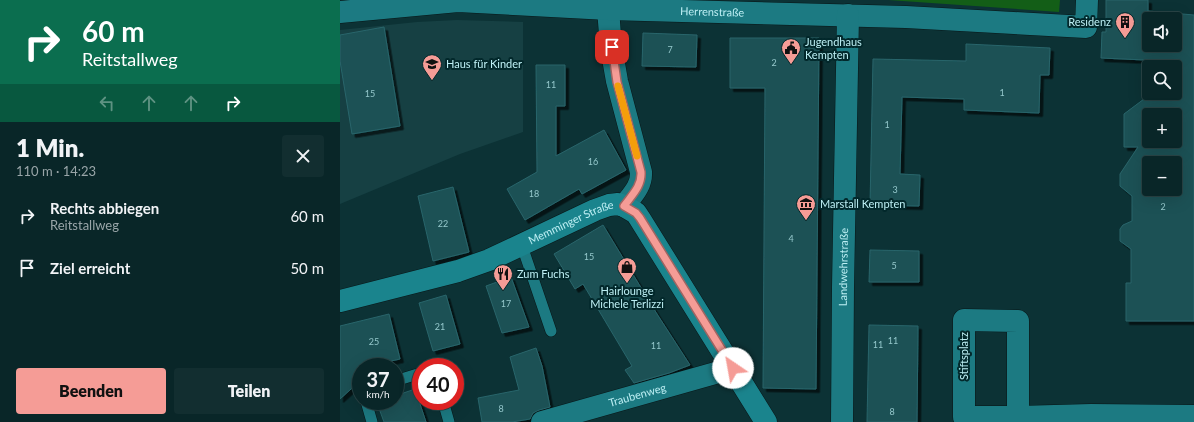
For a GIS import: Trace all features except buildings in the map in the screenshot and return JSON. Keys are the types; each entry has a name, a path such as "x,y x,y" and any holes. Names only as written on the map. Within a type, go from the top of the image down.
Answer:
{"street":[{"name":"Herrenstraße","path":"340,12 458,1 554,3 608,9 906,17 1086,28 1087,0"},
{"path":"608,9 617,82 642,180 624,206"},
{"name":"Landwehrstraße","path":"842,422 848,16"},
{"name":"Memminger Straße","path":"340,301 458,271 522,246 595,210 609,205 618,204 636,213 640,218 766,422"},
{"name":"Stiftsplatz","path":"1018,417 1018,321 964,320 964,417 1018,417 1091,415 1186,418"},
{"name":"Traubenweg","path":"542,422 733,368"}],"lane":[{"path":"522,246 551,331"},
{"path":"369,410 372,422"},
{"path":"446,410 449,422"}],"shaded area":[{"name":"Haus für Kinder","path":"457,20 523,22 523,132 460,154 340,204 340,30 417,22"}],"green space":[{"path":"888,0 1060,0 1059,12"}],"slow traffic":[{"path":"618,86 637,156"}],"place":[{"name":"Residenz","path":"1125,39"},
{"name":"Jugendhaus Kempten","path":"791,65"},
{"name":"Haus für Kinder","path":"432,81"},
{"name":"Marstall Kempten","path":"806,221"},
{"name":"Hairlounge Michele Terlizzi","path":"627,284"},
{"name":"Zum Fuchs","path":"503,291"}],"route":[{"path":"612,47 617,82 639,163 642,180 624,206 636,213 640,218 733,368"}]}
